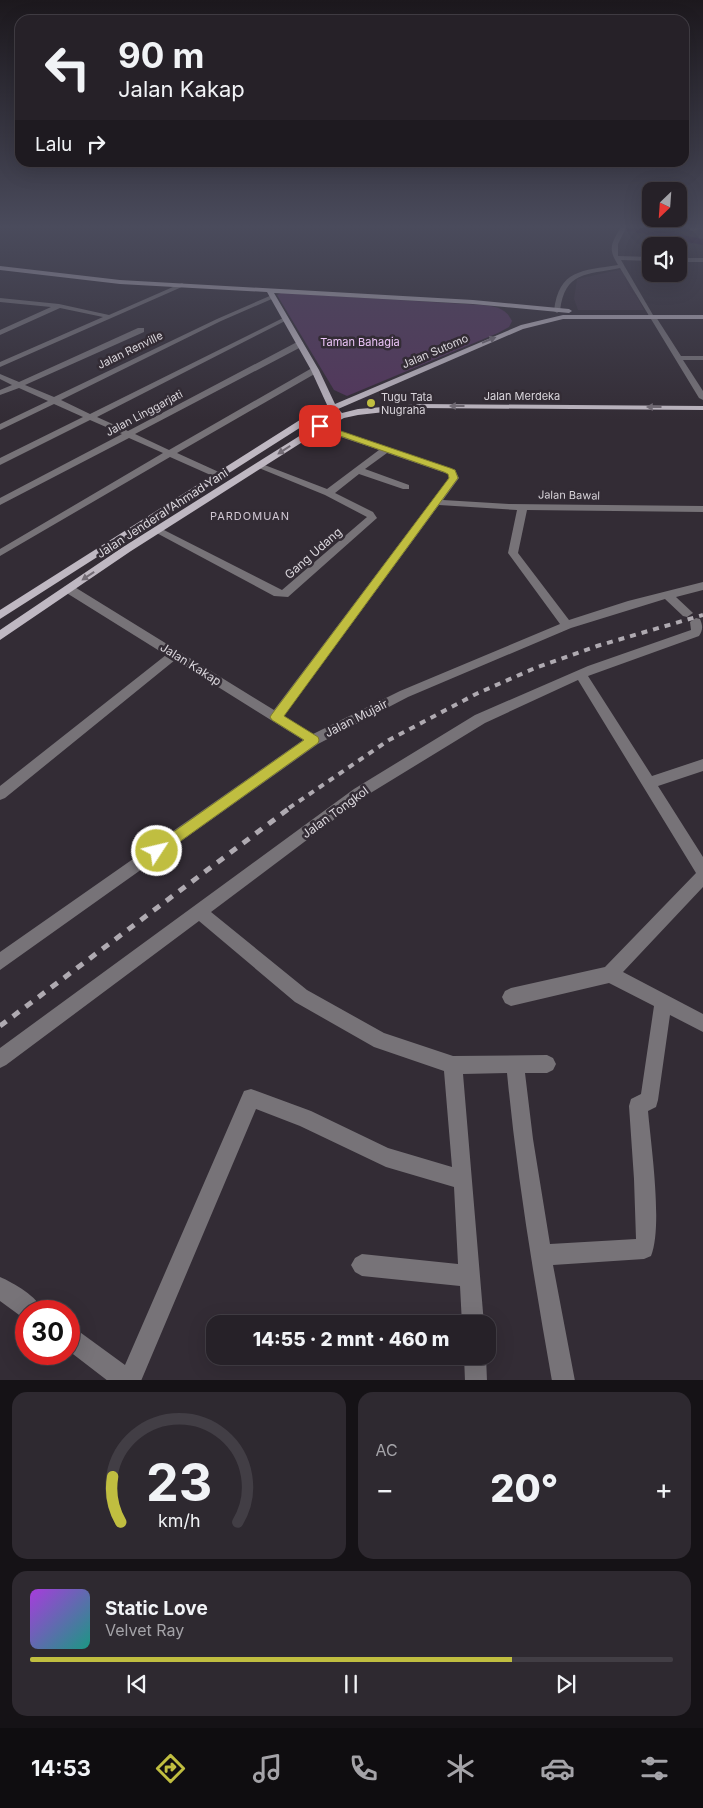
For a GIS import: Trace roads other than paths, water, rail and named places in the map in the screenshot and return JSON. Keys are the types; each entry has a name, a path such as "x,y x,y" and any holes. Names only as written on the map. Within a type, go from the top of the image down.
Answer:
{"main road":[{"name":"Jalan Sutomo","path":"235,290 270,294 511,305 557,311 703,317"},
{"path":"270,294 315,370 332,408 341,416"},
{"path":"511,305 521,327"},
{"name":"Jalan Sutomo","path":"332,408 521,327 564,316 652,315"},
{"path":"386,384 380,391 380,398 388,403 420,406"},
{"name":"Jalan Merdeka","path":"341,416 376,410 420,406 703,408"},
{"name":"Jalan Jenderal Ahmad Yani","path":"0,615 306,420 332,408"},
{"name":"Jalan Jenderal Ahmad Yani","path":"0,636 156,530 320,426 341,416"},
{"path":"222,473 242,477"},
{"path":"112,542 127,549"}],"street":[{"path":"0,364 170,290"},
{"path":"557,311 559,298 563,290"},
{"path":"637,290 703,398"},
{"name":"Jalan Renville","path":"0,426 270,294"},
{"path":"0,300 59,306 111,317"},
{"path":"0,333 59,306"},
{"path":"0,462 285,320"},
{"path":"0,393 141,330"},
{"name":"Jalan Linggarjati","path":"0,502 300,344"},
{"path":"678,358 703,358"},
{"path":"0,553 315,370"},
{"path":"0,376 169,454 222,473"},
{"path":"276,717 454,478 452,472 320,426"},
{"path":"328,493 386,449"},
{"name":"Gang Udang","path":"156,530 278,593 284,594 372,518 370,514 328,493 259,466"},
{"path":"358,470 406,487"},
{"name":"Jalan Bawal","path":"435,502 523,508 703,509"},
{"path":"523,508 513,553 568,625"},
{"name":"Jalan Mujair","path":"0,962 313,740 404,694 568,625 632,604 703,586"},
{"name":"Jalan Kakap","path":"68,589 313,740"},
{"name":"Jalan Tongkol","path":"0,1059 359,793 480,719 696,625 667,595"},
{"path":"0,794 176,654"},
{"path":"580,674 703,870"},
{"path":"649,783 703,764"},
{"path":"511,996 610,974 703,876"},
{"path":"200,912 301,996 380,1041 453,1065 547,1064"},
{"path":"610,974 703,1023"},
{"path":"542,1255 644,1249 646,1241 644,1180 638,1106 649,1100 663,1002"},
{"path":"453,1065 472,1315"},
{"path":"515,1065 523,1139 548,1297 564,1380"},
{"path":"80,1346 128,1380 251,1098 304,1118 386,1157 463,1180"},
{"path":"362,1265 470,1276"},
{"path":"0,1288 17,1300"},
{"path":"475,1365 476,1380"}],"railway":[{"path":"289,808 389,740 476,694 535,668 597,646 703,615"},
{"path":"0,1026 291,807"}],"place":[{"name":"Tugu Tata Nugraha","path":"371,403"}],"district":[{"name":"PARDOMUAN","path":"250,516"}],"park label":[{"name":"Taman Bahagia","path":"360,342"}]}
